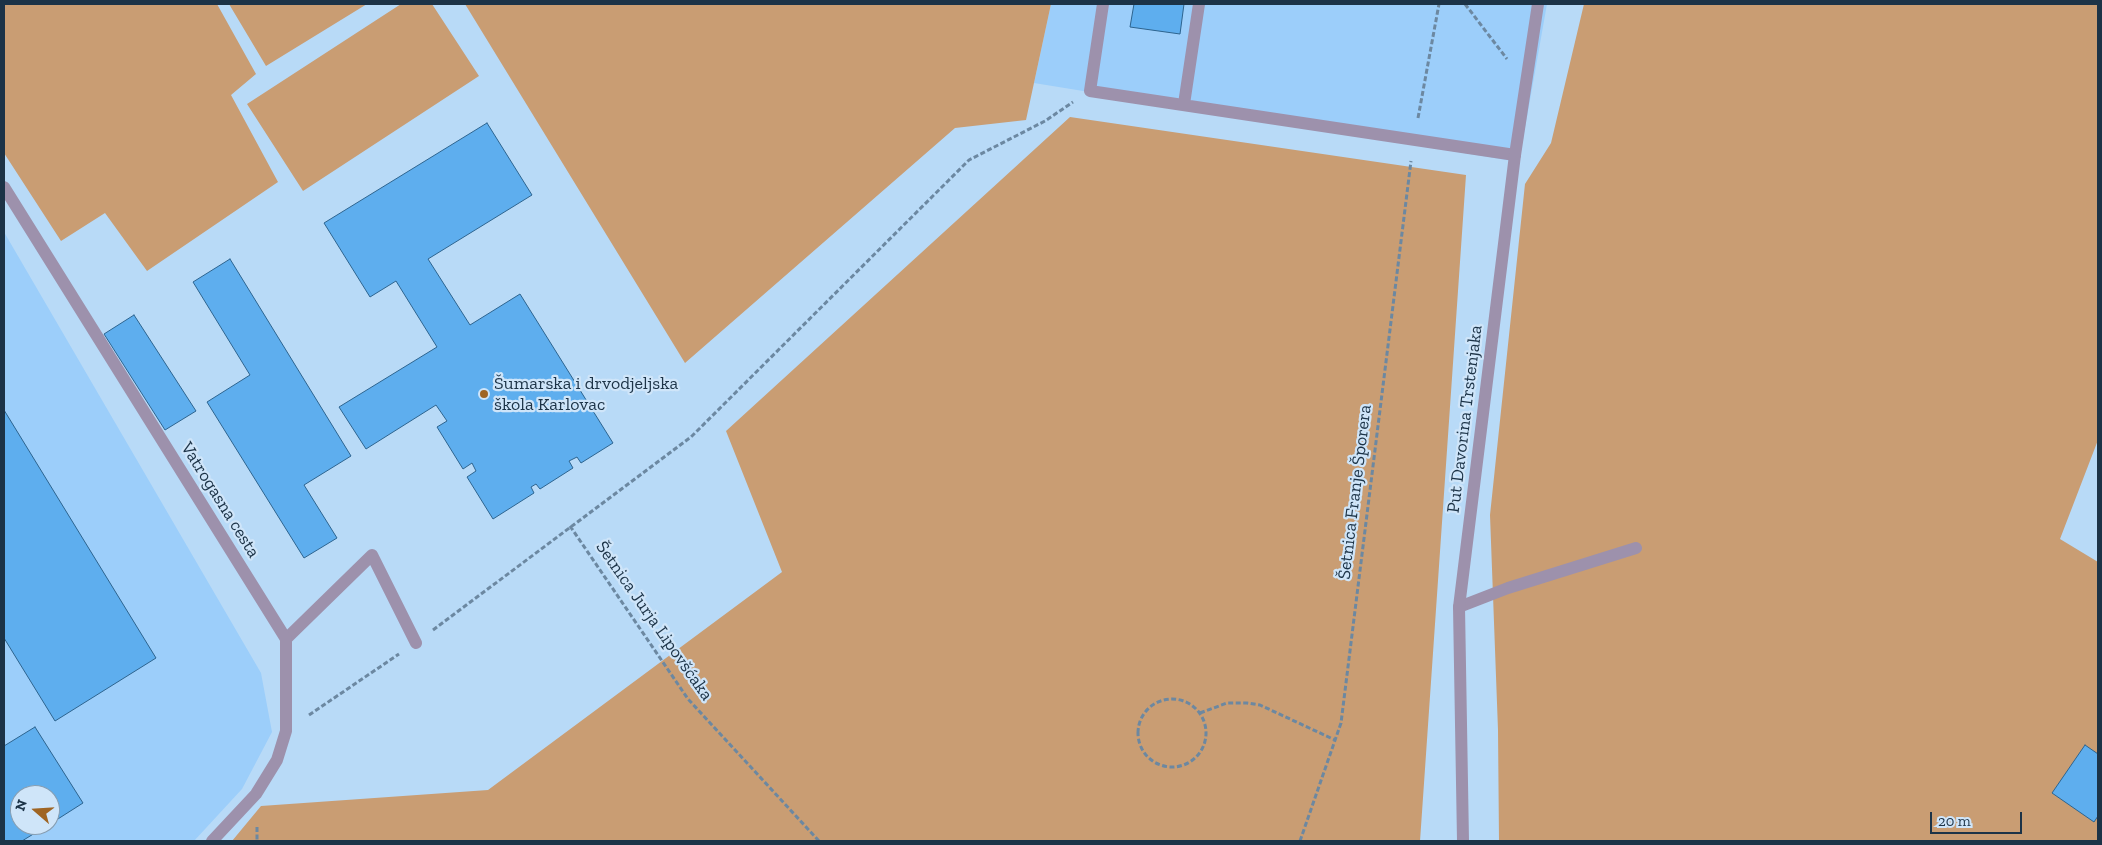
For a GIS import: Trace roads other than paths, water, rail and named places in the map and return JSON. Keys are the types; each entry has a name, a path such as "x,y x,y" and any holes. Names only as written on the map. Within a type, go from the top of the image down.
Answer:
{"street":[{"path":"1104,4 1090,91 1515,154"},
{"path":"1184,104 1199,4"},
{"name":"Put Davorina Trstenjaka","path":"1463,841 1459,607 1515,154 1538,4"},
{"name":"Vatrogasna cesta","path":"4,187 286,639"},
{"path":"1459,607 1508,588 1636,548"},
{"path":"212,841 256,794 277,760 286,731 286,639 372,555 416,644"}],"place":[{"name":"Šumarska i drvodjeljska škola Karlovac","path":"484,394"}]}
